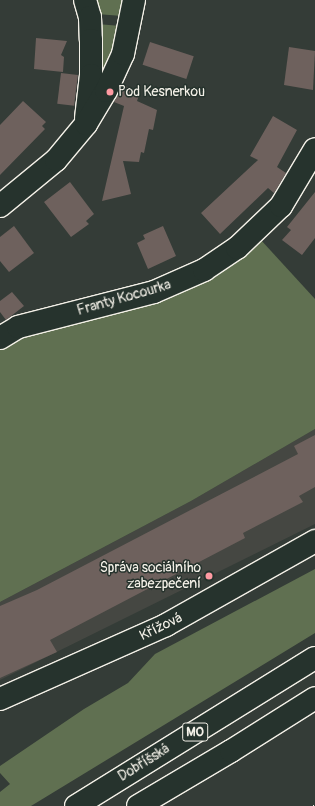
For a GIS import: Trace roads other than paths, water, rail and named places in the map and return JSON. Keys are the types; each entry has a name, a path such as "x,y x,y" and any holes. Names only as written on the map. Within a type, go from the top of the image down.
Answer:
{"main road":[{"path":"85,0 90,17 91,54 86,124"},
{"path":"0,206 56,160 86,124 106,91 123,54 134,0"},
{"name":"Franty Kocourka","path":"0,338 18,327 154,292 204,270 237,248 281,206 315,150"},
{"name":"Křížová","path":"0,699 166,625 315,541"},
{"name":"Dobříšská","path":"76,806 315,658"},
{"name":"MO","path":"138,806 232,751 315,698"}],"place":[{"name":"Pod Kesnerkou","path":"110,92"},
{"name":"Správa sociálního zabezpečení","path":"209,576"}]}
